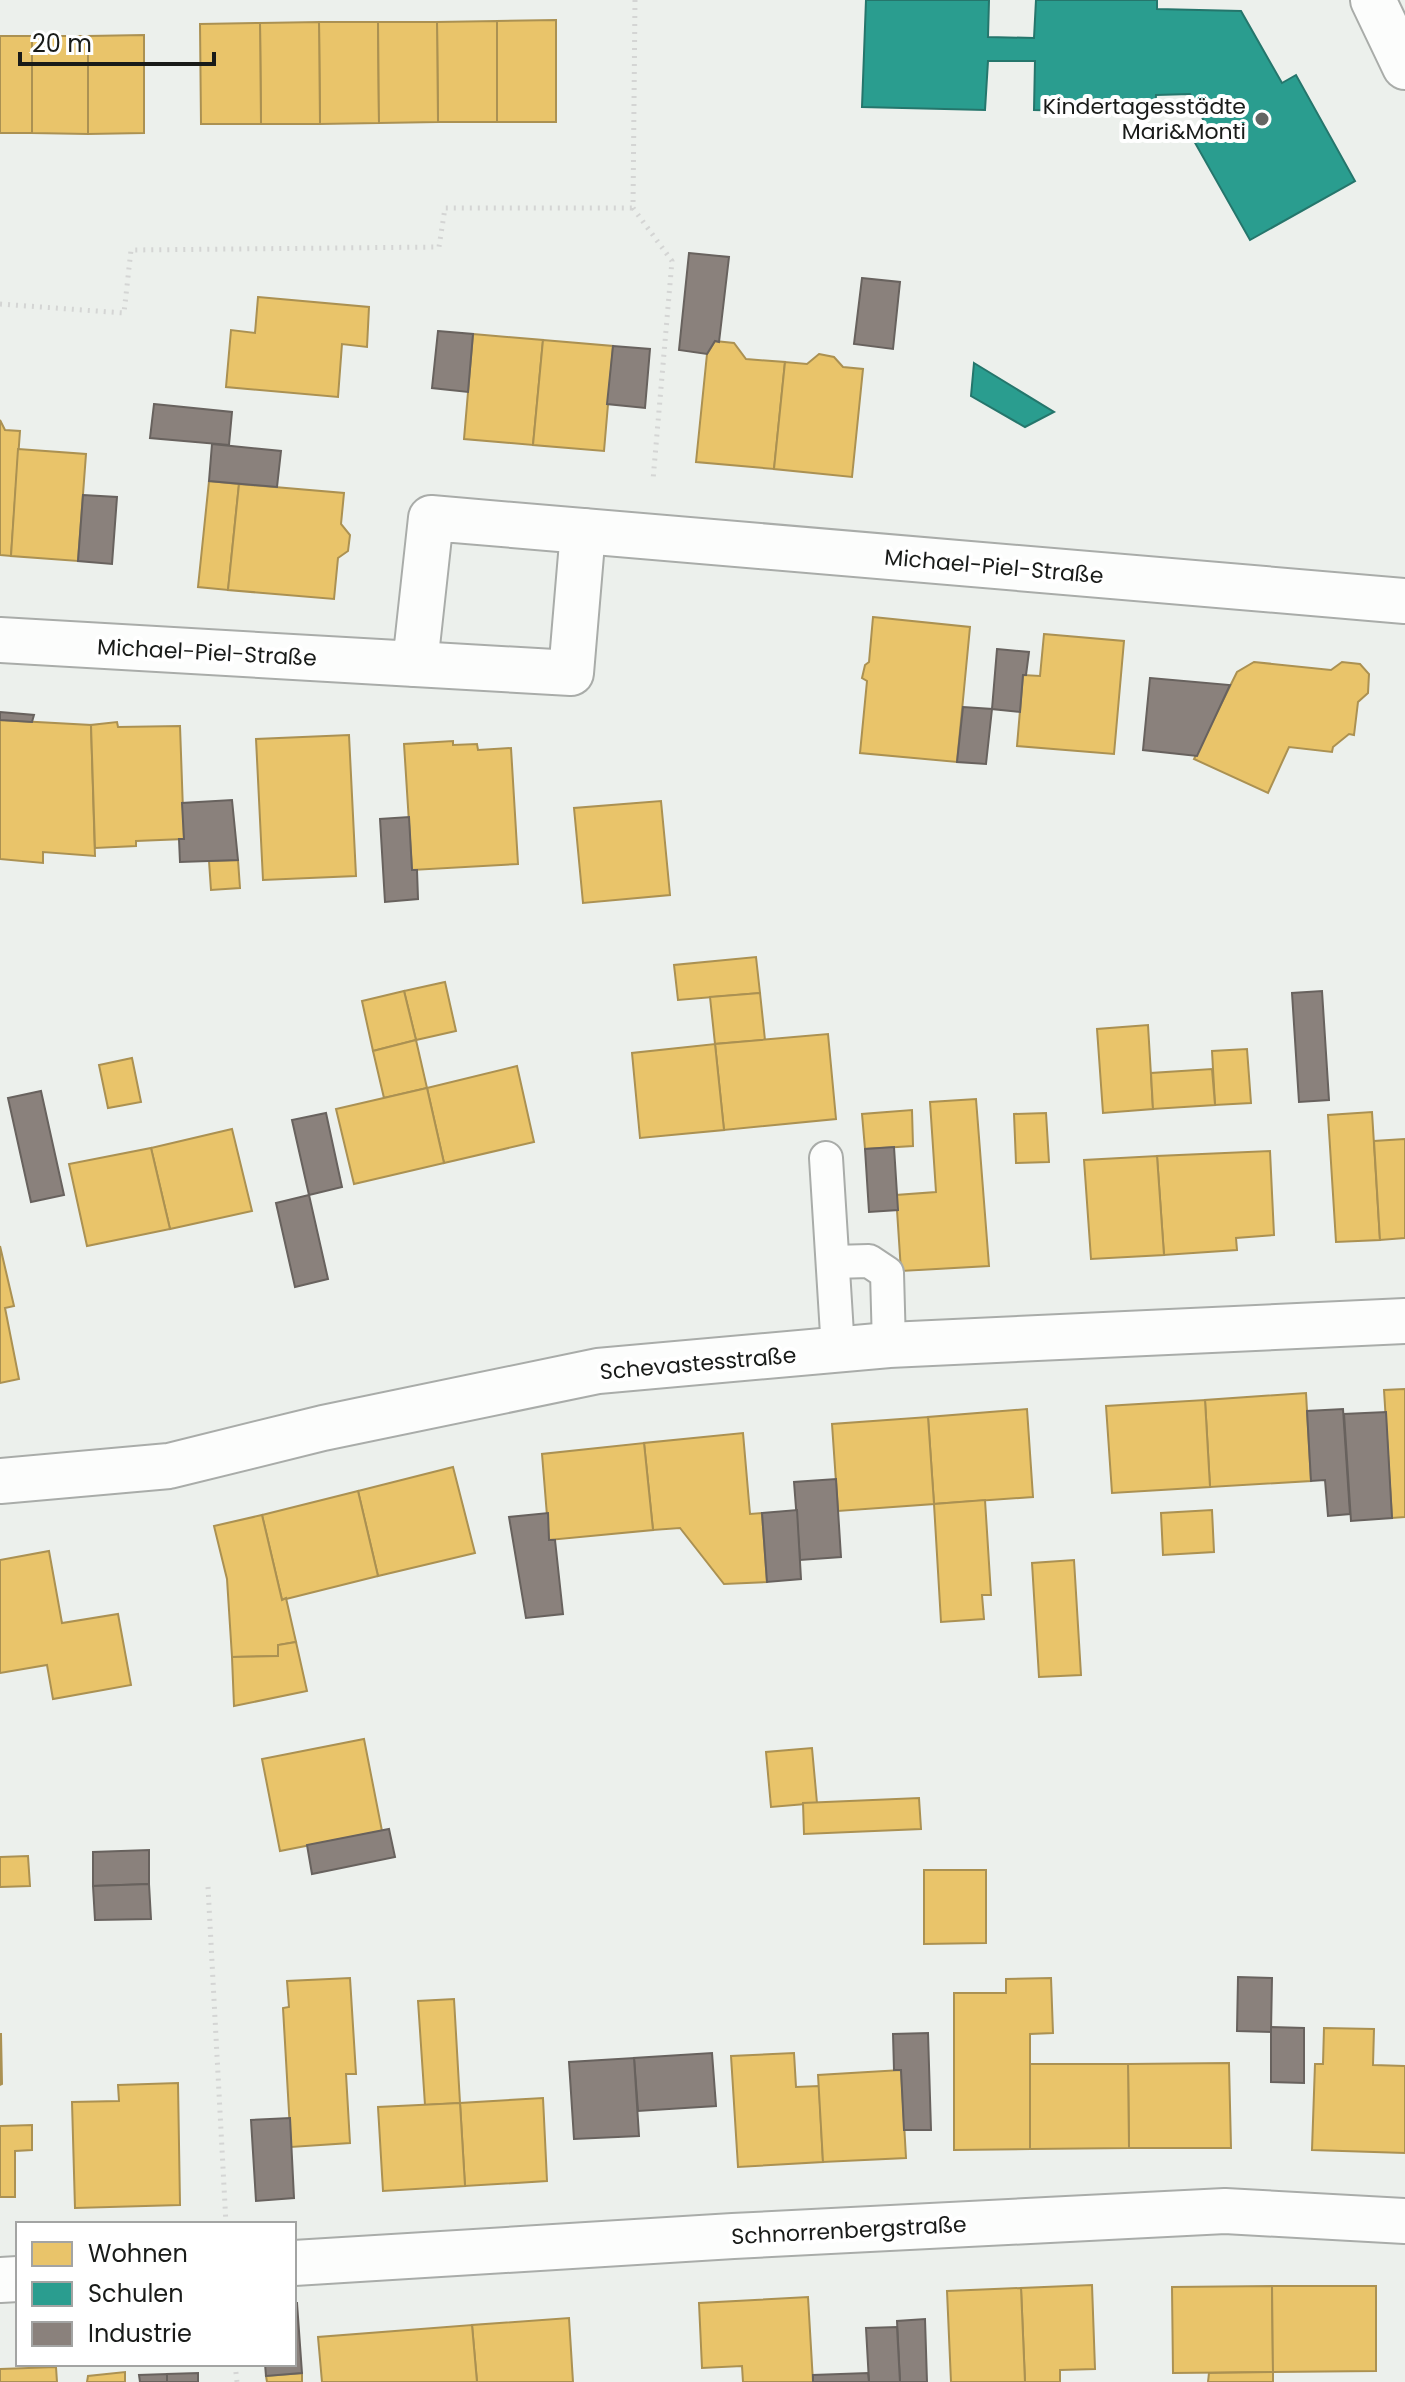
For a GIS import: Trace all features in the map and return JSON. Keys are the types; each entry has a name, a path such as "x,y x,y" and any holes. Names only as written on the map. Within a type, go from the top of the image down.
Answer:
{"street":[{"path":"1373,0 1405,67"},
{"name":"Michael-Piel-Straße","path":"415,664 431,518 1405,601"},
{"name":"Michael-Piel-Straße","path":"0,640 571,673 583,531"},
{"name":"Schevastesstraße","path":"0,1481 169,1466 323,1428 598,1371 889,1345 1405,1321"},
{"name":"Schnorrenbergstraße","path":"296,2263 733,2236 1225,2211 1405,2221"}],"lane":[{"path":"826,1158 838,1350"},
{"path":"833,1262 869,1261 887,1273 889,1345"}],"path":[{"path":"635,0 633,208 672,261 649,537"},
{"path":"0,304 124,313 131,250 439,247 445,208 633,208"},
{"path":"208,1887 226,2222"}],"building: Wohnen":[{"path":"556,20 556,122 497,122 497,21"},
{"path":"497,21 497,122 438,122 437,22"},
{"path":"319,22 378,22 379,123 320,124"},
{"path":"319,22 320,124 261,124 260,23"},
{"path":"378,22 437,22 438,122 379,123"},
{"path":"260,23 261,124 201,124 200,24"},
{"path":"144,35 144,133 88,134 88,36"},
{"path":"0,36 32,36 32,133 0,133"},
{"path":"32,36 88,36 88,134 32,133"},
{"path":"258,297 369,307 367,347 342,344 338,397 226,387 231,330 255,333"},
{"path":"473,334 543,340 533,445 464,439"},
{"path":"543,340 613,346 604,451 533,445"},
{"path":"715,341 734,343 746,359 785,362 774,469 696,462 707,354"},
{"path":"819,354 834,357 843,367 863,369 852,477 774,469 785,362 807,364"},
{"path":"0,420 5,430 20,431 11,556 0,555"},
{"path":"18,449 86,454 78,561 11,556"},
{"path":"209,481 239,484 228,590 198,587"},
{"path":"239,484 344,493 341,524 350,535 348,551 338,558 334,599 228,590"},
{"path":"873,617 970,627 957,762 860,753 867,681 862,678 865,665 869,662"},
{"path":"1044,634 1124,641 1114,754 1017,746 1023,675 1040,676"},
{"path":"1254,662 1331,670 1342,662 1360,664 1369,674 1368,693 1358,702 1354,735 1349,734 1333,747 1332,752 1289,747 1268,793 1194,759 1237,672"},
{"path":"0,720 91,725 95,856 43,852 43,863 0,859"},
{"path":"117,722 118,727 180,726 184,839 136,841 136,846 95,848 91,725"},
{"path":"349,735 356,876 263,880 256,739"},
{"path":"453,741 453,745 477,744 478,750 511,748 518,864 412,870 404,744"},
{"path":"661,801 670,895 583,903 574,808"},
{"path":"238,860 240,888 211,890 209,861"},
{"path":"756,957 760,993 678,1000 674,965"},
{"path":"445,982 456,1031 416,1040 404,991"},
{"path":"404,991 416,1040 373,1051 362,1001"},
{"path":"760,993 765,1040 715,1044 710,997"},
{"path":"1148,1025 1153,1109 1103,1113 1097,1029"},
{"path":"828,1034 836,1119 724,1130 715,1044"},
{"path":"416,1040 427,1088 384,1098 373,1051"},
{"path":"715,1044 724,1130 640,1138 632,1053"},
{"path":"1247,1049 1251,1103 1215,1105 1212,1051"},
{"path":"132,1058 141,1102 108,1108 99,1065"},
{"path":"517,1066 534,1142 444,1163 427,1088"},
{"path":"1212,1069 1215,1105 1153,1109 1151,1073"},
{"path":"427,1088 444,1163 354,1184 336,1109"},
{"path":"976,1099 989,1266 901,1271 896,1195 936,1192 930,1102"},
{"path":"912,1110 913,1146 865,1149 862,1114"},
{"path":"1372,1112 1380,1240 1336,1242 1328,1115"},
{"path":"1046,1113 1049,1162 1016,1163 1014,1114"},
{"path":"232,1129 252,1211 170,1229 151,1148"},
{"path":"1405,1139 1405,1238 1380,1240 1374,1141"},
{"path":"151,1148 170,1229 87,1246 69,1164"},
{"path":"1270,1151 1274,1235 1236,1238 1237,1250 1164,1255 1157,1156"},
{"path":"1157,1156 1164,1255 1091,1259 1084,1160"},
{"path":"0,1246 14,1306 5,1308 19,1379 0,1383"},
{"path":"1405,1389 1405,1517 1392,1518 1384,1390"},
{"path":"1306,1393 1311,1481 1210,1487 1205,1400"},
{"path":"1205,1400 1210,1487 1112,1493 1106,1406"},
{"path":"1027,1409 1033,1497 934,1504 928,1417"},
{"path":"928,1417 934,1504 838,1511 832,1424"},
{"path":"743,1433 750,1514 762,1513 767,1582 724,1584 680,1528 653,1530 644,1443"},
{"path":"644,1443 653,1530 549,1540 542,1454"},
{"path":"453,1467 475,1553 378,1576 358,1491"},
{"path":"358,1491 378,1576 282,1600 262,1515"},
{"path":"985,1500 991,1595 982,1595 984,1619 941,1622 934,1504"},
{"path":"1212,1510 1214,1552 1163,1555 1161,1513"},
{"path":"262,1515 282,1600 286,1598 296,1642 278,1645 278,1656 232,1657 227,1579 214,1526"},
{"path":"49,1551 62,1623 118,1614 131,1685 53,1699 47,1665 0,1673 0,1560"},
{"path":"1074,1560 1081,1675 1039,1677 1032,1563"},
{"path":"296,1642 307,1691 234,1706 232,1657 278,1656 278,1645"},
{"path":"364,1739 382,1831 280,1851 262,1759"},
{"path":"812,1748 817,1803 771,1807 766,1752"},
{"path":"919,1798 921,1829 804,1834 803,1803"},
{"path":"28,1856 30,1886 0,1887 0,1857"},
{"path":"924,1870 986,1870 986,1943 924,1944"},
{"path":"350,1978 356,2074 346,2074 350,2143 291,2147 283,2008 289,2007 287,1981"},
{"path":"1051,1978 1053,2033 1030,2034 1030,2149 954,2150 954,1993 1006,1993 1006,1979"},
{"path":"454,1999 460,2103 425,2105 418,2001"},
{"path":"1324,2028 1374,2029 1373,2065 1405,2066 1405,2153 1312,2150 1315,2064 1323,2064"},
{"path":"0,2034 2,2084 0,2085"},
{"path":"794,2053 796,2087 819,2086 823,2162 738,2167 731,2056"},
{"path":"1229,2063 1231,2148 1129,2148 1128,2064"},
{"path":"1030,2064 1128,2064 1129,2148 1030,2149"},
{"path":"901,2070 906,2158 823,2162 818,2075"},
{"path":"178,2083 180,2205 75,2208 72,2102 119,2101 118,2085"},
{"path":"543,2098 547,2181 465,2186 460,2103"},
{"path":"460,2103 465,2186 383,2191 378,2107"},
{"path":"32,2125 32,2150 15,2151 15,2197 0,2197 0,2126"},
{"path":"1092,2285 1095,2369 1060,2370 1060,2382 1025,2382 1021,2288"},
{"path":"1272,2286 1273,2372 1173,2373 1172,2287"},
{"path":"1272,2286 1376,2286 1376,2371 1273,2372"},
{"path":"1021,2288 1025,2382 951,2382 947,2291"},
{"path":"808,2297 813,2382 743,2382 742,2366 702,2368 699,2303"},
{"path":"569,2318 573,2382 477,2382 472,2325"},
{"path":"472,2325 477,2382 322,2382 318,2337"},
{"path":"56,2367 57,2382 0,2382 0,2369"},
{"path":"125,2372 125,2382 87,2382 88,2376"},
{"path":"1273,2372 1273,2382 1208,2382 1209,2373"},
{"path":"302,2373 302,2382 267,2382 266,2376"}],"building: Schulen":[{"name":"Kindertagesstädte Mari&Monti","path":"866,0 989,0 988,37 1034,38 1036,0 1157,0 1157,9 1241,11 1282,83 1296,75 1355,181 1250,240 1190,134 1206,125 1190,94 1156,95 1155,113 1034,110 1035,61 988,61 985,110 862,107"},
{"path":"974,363 1054,412 1025,427 971,396"}],"building: Industrie":[{"path":"689,253 729,257 719,342 715,341 707,354 679,350"},
{"path":"862,278 900,282 893,349 854,344"},
{"path":"438,331 473,334 468,392 432,388"},
{"path":"613,346 650,349 645,408 607,404"},
{"path":"154,404 232,412 229,445 150,438"},
{"path":"212,444 281,451 277,487 209,481"},
{"path":"83,495 117,497 112,564 78,561"},
{"path":"997,649 1029,652 1026,675 1023,675 1020,712 992,709"},
{"path":"1150,678 1230,685 1197,756 1143,750"},
{"path":"963,707 992,709 986,764 957,762"},
{"path":"0,712 34,715 32,722 0,720"},
{"path":"232,800 238,860 180,862 179,839 184,839 182,803"},
{"path":"409,817 412,870 417,870 418,899 385,902 380,819"},
{"path":"1322,991 1329,1100 1299,1102 1292,993"},
{"path":"41,1091 64,1195 31,1202 8,1098"},
{"path":"326,1113 342,1187 309,1195 292,1120"},
{"path":"894,1147 898,1210 869,1212 865,1149"},
{"path":"309,1195 328,1279 295,1287 276,1203"},
{"path":"1343,1409 1350,1514 1328,1516 1325,1480 1311,1481 1307,1411"},
{"path":"1386,1412 1392,1518 1351,1521 1344,1414"},
{"path":"836,1479 841,1557 800,1560 794,1482"},
{"path":"797,1510 801,1579 767,1582 762,1513"},
{"path":"548,1513 549,1540 555,1540 563,1614 526,1618 509,1517"},
{"path":"389,1829 395,1857 312,1874 307,1845"},
{"path":"149,1850 149,1884 93,1886 93,1852"},
{"path":"149,1884 151,1919 95,1920 93,1886"},
{"path":"1238,1977 1272,1978 1271,2032 1237,2031"},
{"path":"1271,2027 1304,2028 1304,2083 1271,2082"},
{"path":"928,2033 931,2130 904,2130 901,2070 894,2070 893,2034"},
{"path":"712,2053 716,2106 638,2111 634,2058"},
{"path":"634,2058 639,2136 574,2139 569,2062"},
{"path":"290,2118 294,2198 256,2201 251,2120"},
{"path":"297,2303 302,2373 266,2376 265,2366 296,2366"},
{"path":"925,2319 927,2382 900,2382 897,2321"},
{"path":"897,2327 900,2382 869,2382 866,2328"},
{"path":"198,2373 198,2382 167,2382 167,2374"},
{"path":"868,2373 869,2382 813,2382 813,2375"},
{"path":"167,2374 167,2382 140,2382 139,2375"}],"place":[{"name":"Kindertagesstädte Mari&Monti","path":"1262,119"}]}
